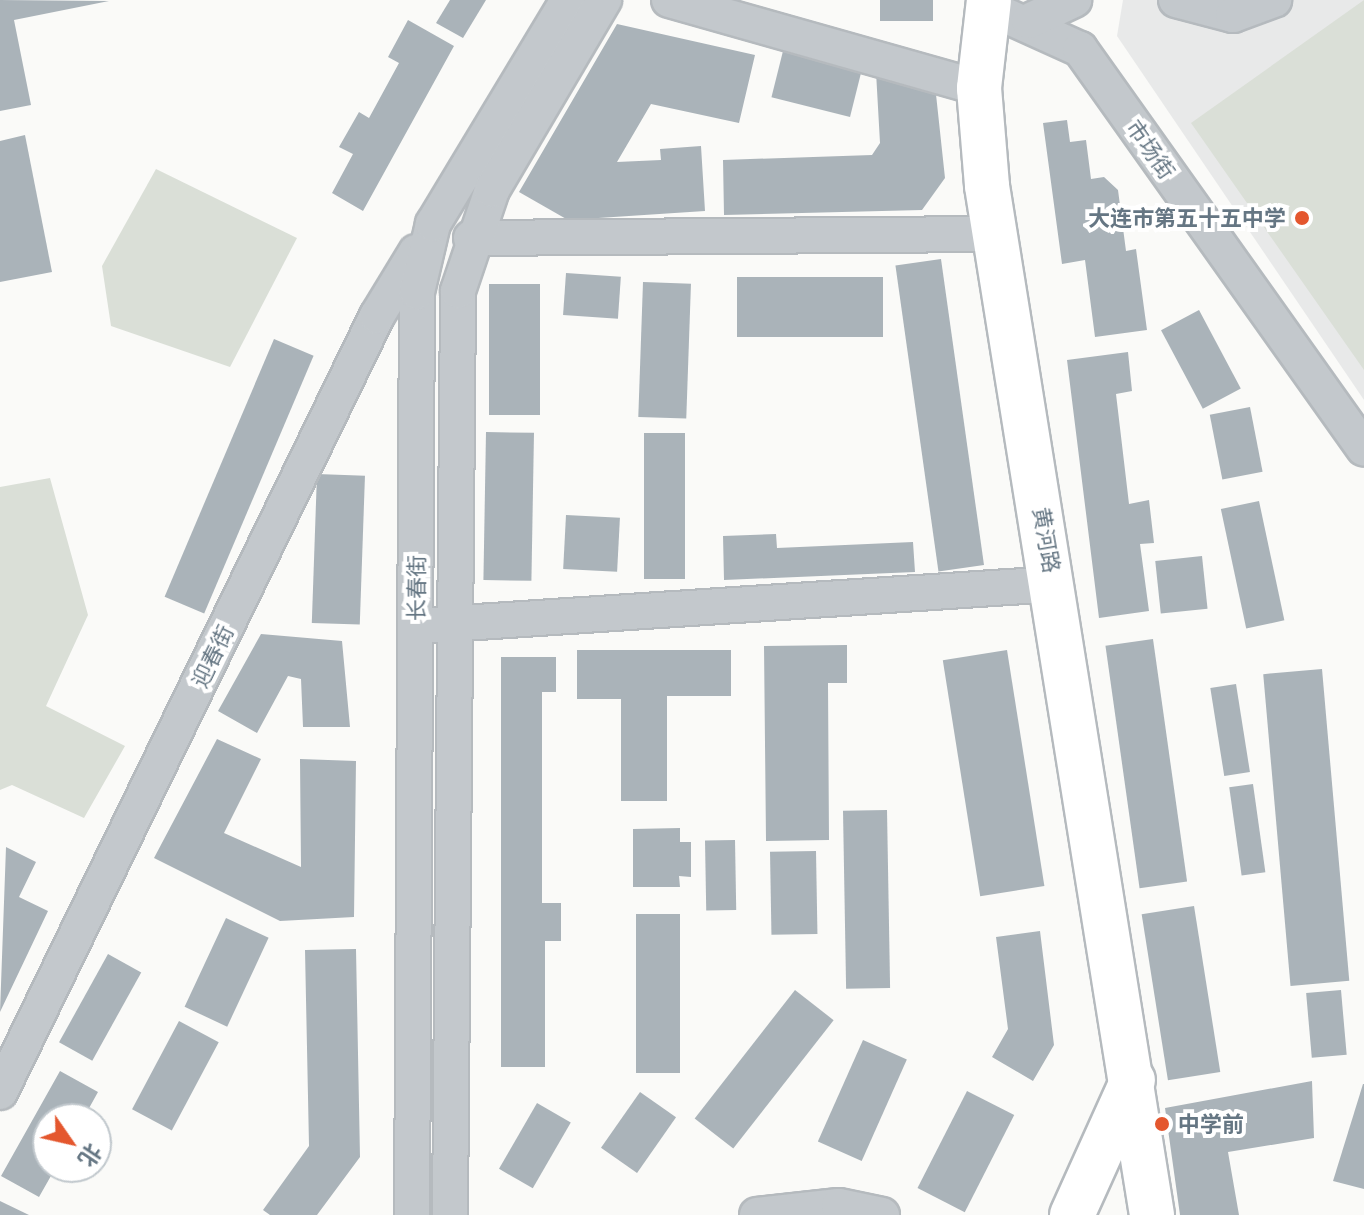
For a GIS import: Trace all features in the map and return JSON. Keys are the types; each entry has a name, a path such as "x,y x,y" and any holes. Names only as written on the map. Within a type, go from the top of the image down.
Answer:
{"main road":[{"name":"黄河路","path":"1002,10 979,88 995,234 1054,584 1152,1215"},
{"path":"1072,1215 1133,1080"}],"street":[{"name":"长春街","path":"412,1215 417,292 433,224 568,0"},
{"name":"长春街","path":"450,1215 458,291 471,238 604,0"},
{"path":"669,0 979,88"},
{"path":"1002,10 1074,0"},
{"path":"1176,0 1233,15 1274,0"},
{"name":"市场街","path":"1002,10 1080,49 1364,448"},
{"name":"迎春街","path":"0,1092 377,316 433,224"},
{"path":"471,238 995,234"},
{"path":"415,626 1054,584"},
{"path":"757,1215 839,1206 882,1215"}],"shaded area":[{"name":"大连市第五十五中学","path":"1123,0 1364,0 1364,400 1117,36"},
{"path":"1364,0 1364,370 1191,123"},
{"path":"156,169 297,238 230,367 111,326 102,266"},
{"path":"50,478 88,615 46,706 125,746 84,818 12,785 0,790 0,487"}],"building":[{"path":"0,0 109,1 14,20 31,105 0,111"},
{"path":"450,0 486,0 463,38 436,23"},
{"path":"880,0 933,0 933,21 880,21"},
{"path":"408,20 454,46 363,211 332,193 353,154 339,147 359,112 369,118 399,63 388,57"},
{"path":"617,24 755,55 739,123 651,104 617,162 661,160 660,149 701,146 705,211 568,220 519,192"},
{"path":"785,43 864,63 850,117 771,97"},
{"path":"876,72 935,85 945,178 922,210 724,215 723,160 872,155 880,143"},
{"path":"1067,120 1070,142 1086,140 1091,179 1104,177 1118,190 1126,251 1136,249 1147,330 1095,337 1085,260 1062,264 1043,123"},
{"path":"25,135 52,272 0,282 0,141"},
{"path":"941,259 984,565 938,571 895,265"},
{"path":"566,273 621,277 618,319 563,315"},
{"path":"737,277 883,277 883,337 737,337"},
{"path":"643,282 691,284 686,419 638,417"},
{"path":"489,284 540,284 540,415 489,415"},
{"path":"1199,310 1241,389 1203,409 1161,330"},
{"path":"274,339 314,356 204,614 165,597"},
{"path":"1128,352 1132,391 1116,394 1129,504 1149,500 1154,543 1140,544 1149,611 1099,618 1067,360"},
{"path":"1250,407 1263,472 1222,480 1210,415"},
{"path":"486,432 534,433 531,581 483,580"},
{"path":"644,433 685,433 685,579 644,579"},
{"path":"317,474 365,476 360,625 312,623"},
{"path":"1259,501 1284,620 1246,628 1221,509"},
{"path":"566,515 620,518 617,572 563,569"},
{"path":"776,534 777,548 913,542 915,572 724,580 723,536"},
{"path":"1202,556 1208,609 1161,614 1155,561"},
{"path":"261,634 342,641 350,727 303,727 301,679 288,676 257,733 218,711"},
{"path":"1153,639 1187,882 1140,888 1105,646"},
{"path":"847,645 847,683 828,683 829,840 766,841 764,646"},
{"path":"577,650 731,650 731,696 667,696 667,801 621,801 621,699 577,699"},
{"path":"1007,650 1044,886 980,896 943,660"},
{"path":"501,657 556,657 556,692 542,692 542,903 561,903 561,941 545,941 545,1067 501,1067"},
{"path":"1322,669 1349,981 1291,986 1263,674"},
{"path":"1236,684 1250,772 1224,776 1210,688"},
{"path":"217,739 261,759 224,833 301,867 300,759 356,761 354,917 280,921 154,858"},
{"path":"1253,784 1265,872 1242,875 1229,787"},
{"path":"887,810 890,988 846,989 843,811"},
{"path":"680,828 680,842 691,842 691,877 679,876 680,887 633,887 633,829"},
{"path":"735,840 736,910 706,911 705,841"},
{"path":"6,847 36,862 19,897 48,911 0,1012"},
{"path":"816,851 817,934 771,935 770,852"},
{"path":"1194,906 1220,1072 1168,1080 1142,914"},
{"path":"636,914 680,914 680,1073 636,1073"},
{"path":"226,918 269,938 227,1027 185,1007"},
{"path":"1040,931 1054,1045 1033,1081 992,1057 1008,1029 996,937"},
{"path":"356,949 360,1157 317,1215 270,1215 263,1210 309,1146 305,950"},
{"path":"108,954 141,972 92,1061 59,1042"},
{"path":"795,990 834,1020 733,1149 695,1118"},
{"path":"1341,990 1347,1055 1312,1058 1306,993"},
{"path":"179,1021 219,1042 172,1130 132,1109"},
{"path":"863,1040 907,1060 862,1161 818,1141"},
{"path":"60,1071 98,1092 92,1103 42,1103"},
{"path":"1312,1081 1314,1138 1228,1152 1239,1215 1180,1215 1165,1108"},
{"path":"1364,1084 1364,1189 1333,1181"},
{"path":"967,1091 1014,1115 965,1212 918,1188"},
{"path":"640,1092 676,1117 637,1173 601,1148"},
{"path":"537,1103 571,1122 533,1188 499,1169"},
{"path":"32,1121 32,1183 47,1183 39,1197 1,1176"},
{"path":"0,1201 29,1215 0,1215"}],"place":[{"name":"大连市第五十五中学","path":"1302,218"},
{"name":"中学前","path":"1162,1124"}]}
